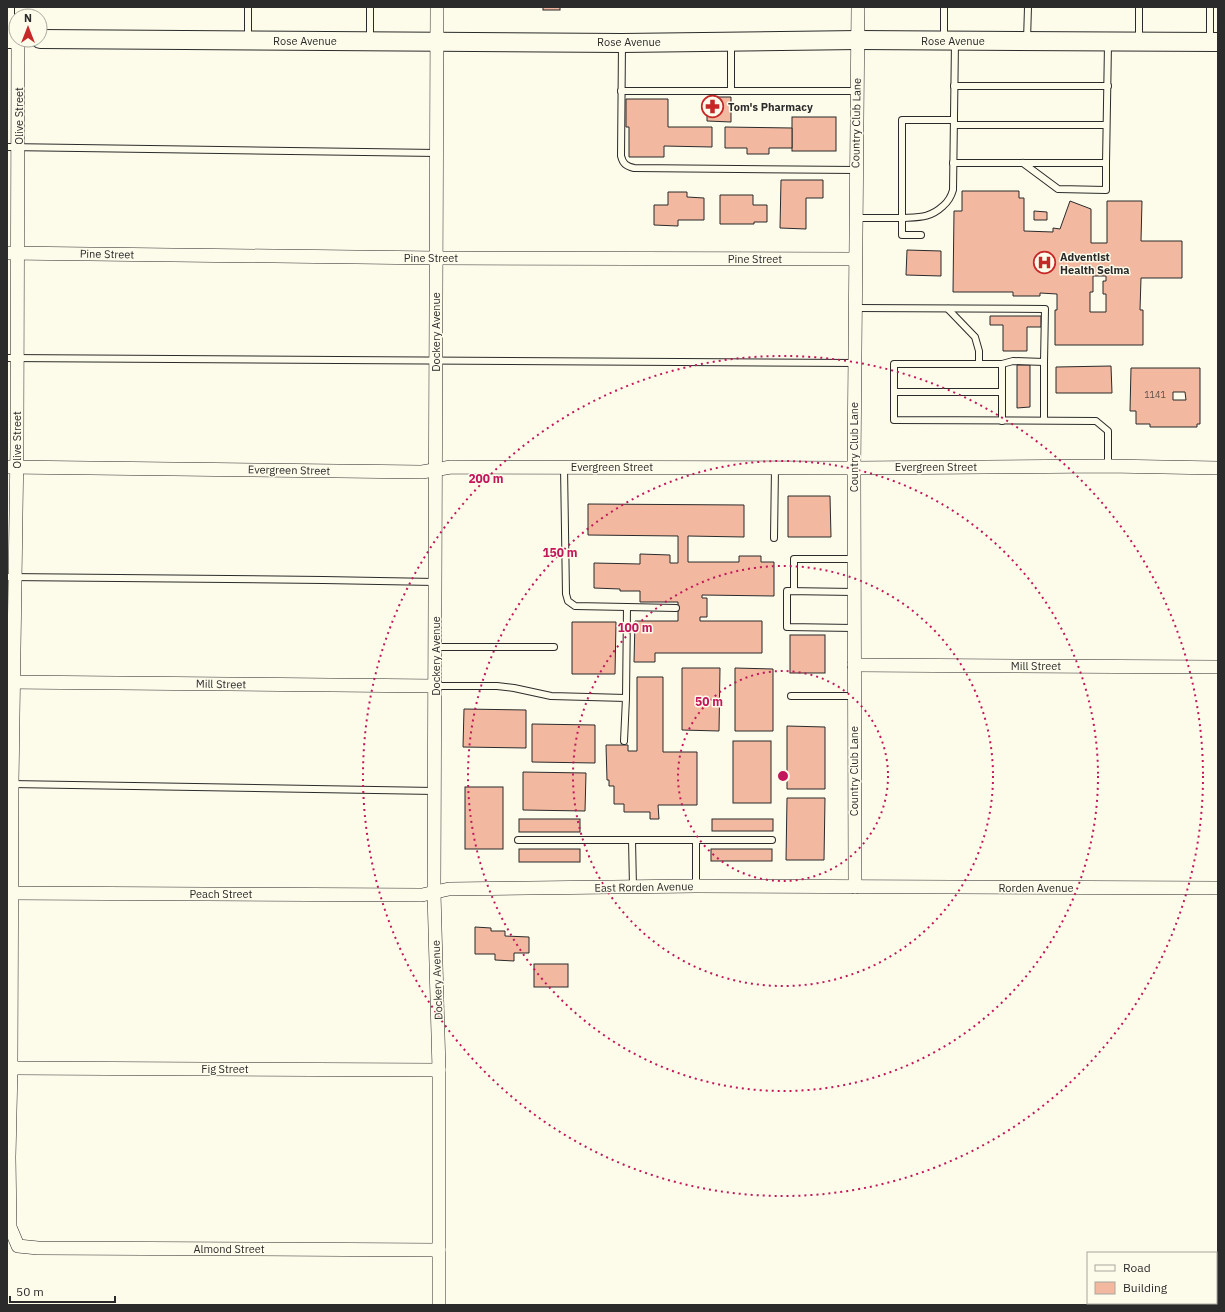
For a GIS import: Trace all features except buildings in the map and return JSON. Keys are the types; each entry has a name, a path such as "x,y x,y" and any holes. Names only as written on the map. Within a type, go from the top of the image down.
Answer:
{"street":[{"name":"Dockery Avenue","path":"437,7 436,686 434,892 439,1070 439,1305"},
{"name":"Country Club Lane","path":"854,887 854,468 856,91 858,7"},
{"name":"Rose Avenue","path":"48,39 622,43 858,40 1214,42"},
{"name":"Olive Street","path":"13,48 10,784 11,1068 8,1157 10,1227 18,1246"},
{"name":"Pine Street","path":"12,253 436,258 855,259"},
{"name":"Evergreen Street","path":"12,467 422,472 451,467 854,468 1108,466 1218,468"},
{"name":"Mill Street","path":"854,665 1218,666"},
{"name":"Mill Street","path":"11,682 436,686"},
{"name":"East Rorden Avenue","path":"434,892 449,889 696,886 854,887"},
{"name":"Rorden Avenue","path":"854,887 1218,888"},
{"name":"Peach Street","path":"10,893 422,895 434,892"},
{"name":"Fig Street","path":"11,1068 439,1070"},
{"name":"Almond Street","path":"18,1246 38,1248 439,1250"}],"lane":[{"path":"248,7 248,41"},
{"path":"370,7 370,42"},
{"path":"856,218 922,217 936,213 949,200 953,190 954,86 944,7"},
{"path":"1027,41 1028,7"},
{"path":"1139,7 1139,42"},
{"path":"1210,7 1214,42"},
{"path":"731,42 731,91"},
{"path":"1022,163 1058,189 1106,190 1108,42"},
{"path":"622,43 620,156 625,165 628,167 856,170"},
{"path":"954,86 1108,86"},
{"path":"621,91 856,91"},
{"path":"921,235 902,235 902,120 1106,125"},
{"path":"13,147 437,152"},
{"path":"953,164 1106,163"},
{"path":"855,308 1045,309 1044,420"},
{"path":"948,309 975,336 979,350 979,364"},
{"path":"12,358 224,358 436,361 855,363"},
{"path":"1044,362 1013,362 1002,364 894,364 894,420 1096,421 1108,431 1108,466"},
{"path":"1002,364 1002,421"},
{"path":"894,392 1002,392"},
{"path":"564,467 565,577 567,598 571,604 575,606 676,608"},
{"path":"774,538 775,468"},
{"path":"794,591 794,559 854,559"},
{"path":"11,578 436,582"},
{"path":"854,592 787,591 787,627 854,628"},
{"path":"624,741 628,607"},
{"path":"436,647 554,647"},
{"path":"436,686 497,686 551,696 626,698"},
{"path":"791,696 854,696"},
{"path":"10,784 435,791"},
{"path":"518,840 772,840"},
{"path":"632,840 633,887"},
{"path":"696,841 696,886"}],"place":[{"name":"Tom's Pharmacy","path":"712,107"},
{"name":"Adventist Health Selma","path":"1045,263"}]}
